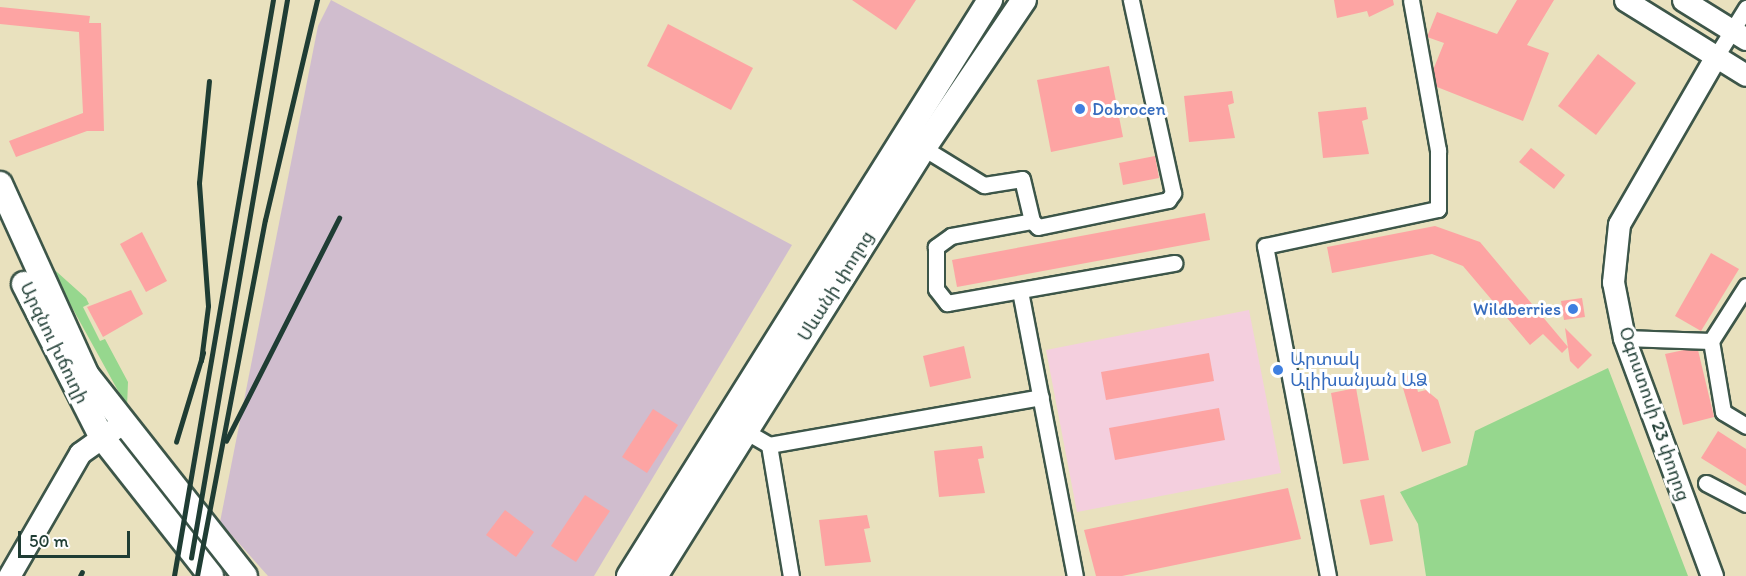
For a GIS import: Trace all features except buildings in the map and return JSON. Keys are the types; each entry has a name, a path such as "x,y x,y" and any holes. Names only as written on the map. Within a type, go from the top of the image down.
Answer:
{"main road":[{"name":"Սևանի փողոց","path":"655,576 745,431 914,142 990,0"},
{"name":"Սևանի փողոց","path":"629,576 914,142 1024,0"},
{"path":"0,184 112,438 211,576"},
{"name":"Արզնու խճուղի","path":"0,230 46,335 112,438"},
{"path":"112,438 245,576"}],"street":[{"path":"914,142 984,185 1022,178 1032,221 1038,227 1172,197 1131,0"},
{"path":"1328,576 1265,246 1438,209 1438,150 1411,0"},
{"path":"1624,0 1746,75"},
{"path":"1683,0 1739,34"},
{"path":"1715,58 1739,34 1746,8"},
{"name":"Օգոստոսի 23 փողոց","path":"1712,576 1624,338 1613,282 1619,224 1715,58"},
{"path":"1032,221 951,236 932,256 936,289 947,303 1175,263"},
{"path":"1746,286 1711,341 1723,412 1746,426"},
{"path":"1020,291 1075,576"},
{"path":"1624,338 1711,341"},
{"path":"745,431 769,445 1041,397"},
{"path":"9,576 80,453 112,438"},
{"path":"769,445 791,576"},
{"path":"1706,483 1746,504"}],"shaded area":[{"path":"331,0 792,245 594,576 268,576 220,522 318,26"},
{"path":"1249,310 1281,473 1077,512 1046,350"}],"green space":[{"path":"48,264 86,298 89,304 83,307 100,341 105,339 128,382 127,407"},
{"path":"1608,368 1688,576 1426,576 1418,524 1400,492 1467,465 1475,431"}],"railway":[{"path":"174,576 273,0"},
{"path":"191,558 287,0"},
{"path":"197,576 265,220 317,0"},
{"path":"201,361 208,306 199,183 209,81"},
{"path":"226,441 339,218"},
{"path":"176,442 203,353"},
{"path":"80,576 82,572"}],"place":[{"name":"Dobrocen","path":"1080,109"},
{"name":"Wildberries","path":"1573,309"},
{"name":"Արտակ Ալիխանյան ԱՁ","path":"1278,370"}]}
